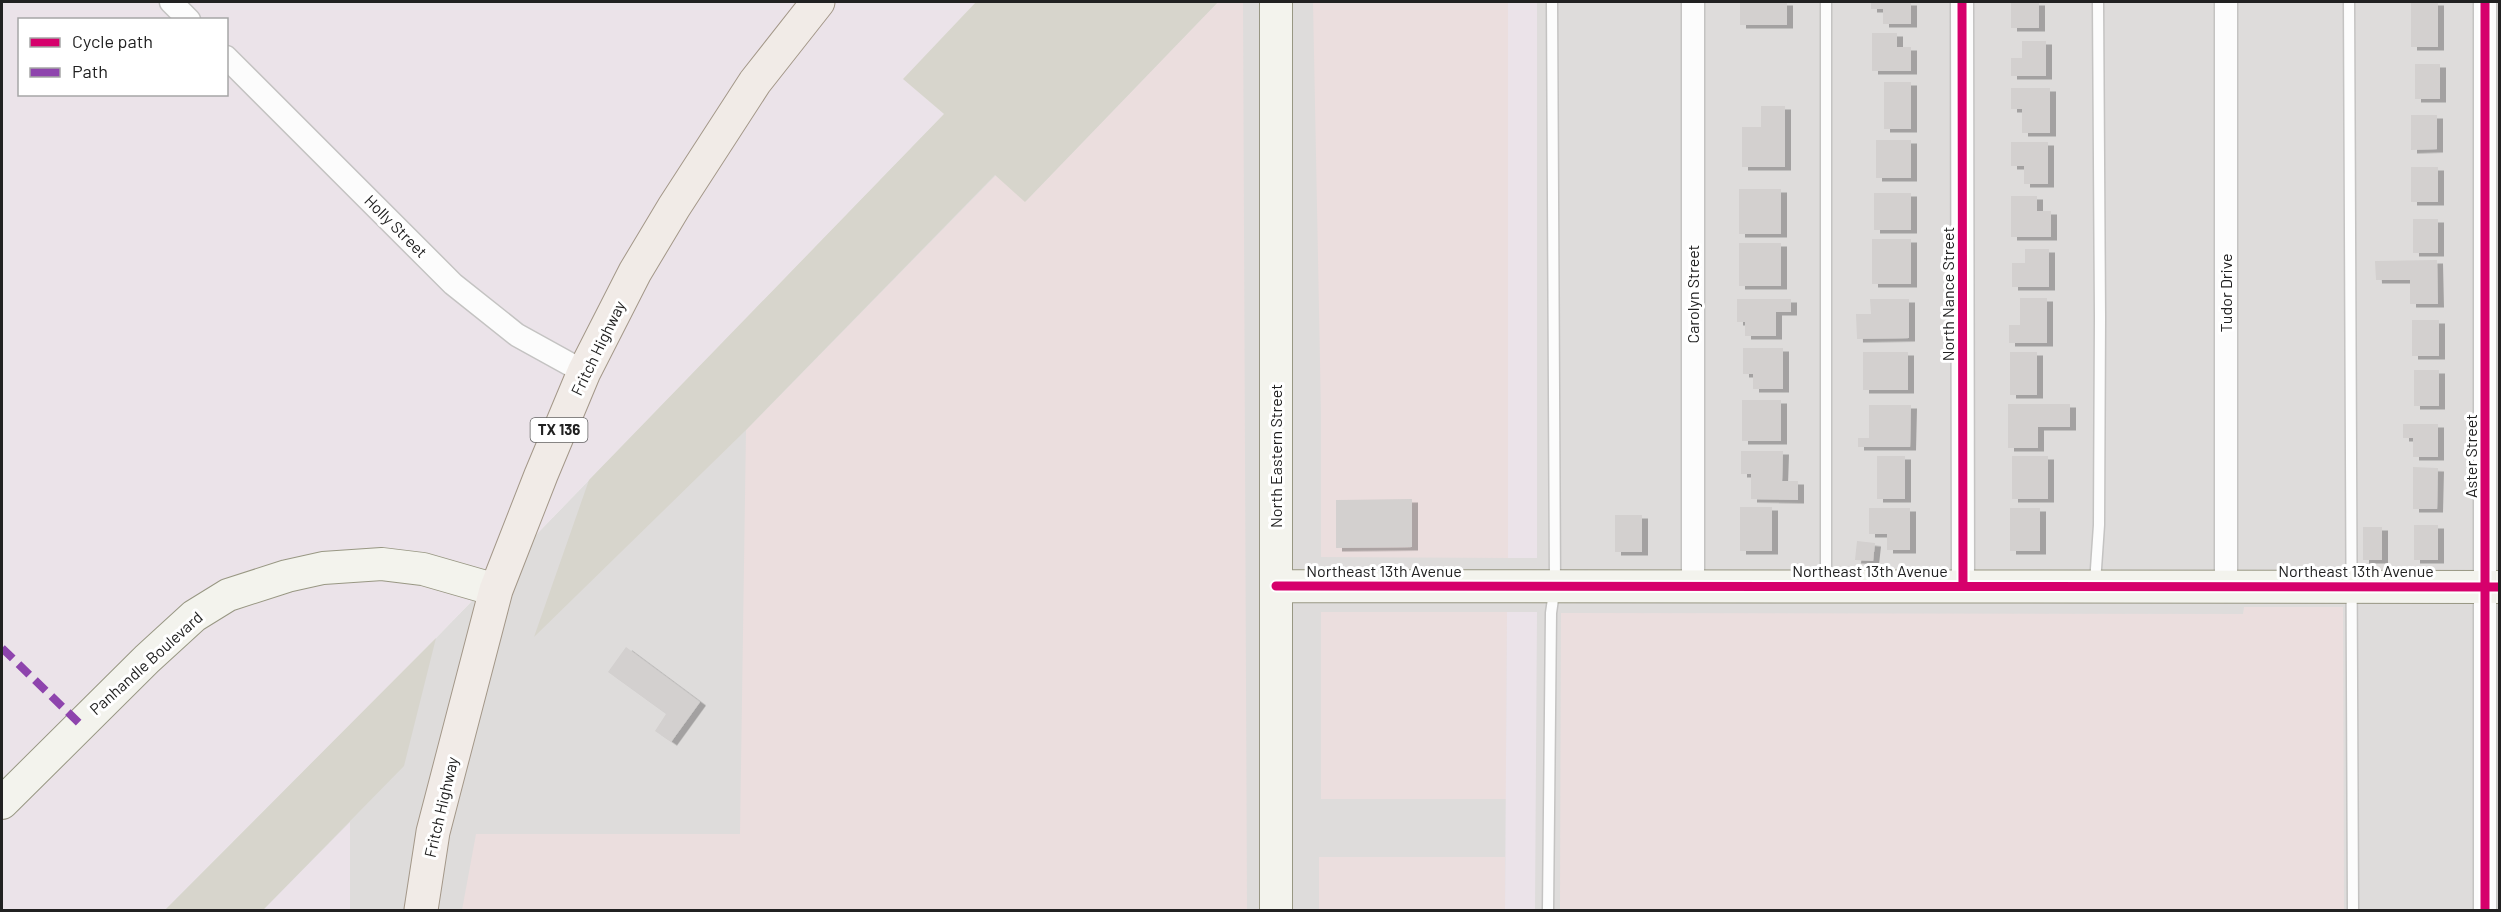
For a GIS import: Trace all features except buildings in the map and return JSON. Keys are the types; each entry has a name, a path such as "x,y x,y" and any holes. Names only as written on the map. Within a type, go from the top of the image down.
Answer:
{"main road":[{"name":"Fritch Highway","path":"421,910 433,831 496,590 584,372 635,272 674,207 755,81 818,2"}],"street":[{"path":"171,2 187,18"},
{"name":"North Eastern Street","path":"1276,2 1276,910"},
{"name":"Carolyn Street","path":"1693,2 1693,586"},
{"name":"North Nance Street","path":"1962,2 1963,586"},
{"name":"Tudor Drive","path":"2226,2 2226,585"},
{"name":"Aster Street","path":"2485,2 2493,587 2485,910"},
{"name":"Holly Street","path":"228,59 453,284 517,335 584,372"},
{"name":"Panhandle Boulevard","path":"2,803 154,652 194,616 228,595 287,576 323,568 382,564 423,569 496,590"},
{"name":"Northeast 13th Avenue","path":"1276,586 2352,585 2493,587"}],"lane":[{"path":"1548,910 1551,613 1555,585 1552,2"},
{"path":"1826,2 1826,586"},
{"path":"2095,586 2099,525 2098,2"},
{"path":"2349,2 2353,910"}],"shaded area":[{"path":"2,2 976,2 904,79 944,114 436,638 165,910 2,910"},
{"path":"976,2 2499,2 2499,910 165,910 436,638 944,114"},
{"path":"976,2 1218,2 1025,202 995,175 746,430 534,637 589,480 944,114 903,79"},
{"path":"1218,2 1243,2 1247,910 462,910 476,834 740,834 746,430 996,175 1026,201"},
{"path":"1313,2 1508,2 1508,558 1321,557 1321,412"},
{"path":"1508,2 1537,2 1537,558 1508,558"},
{"path":"2244,607 2343,607 2344,910 1560,910 1561,613 2243,614"},
{"path":"1321,612 1507,612 1506,799 1321,799"},
{"path":"1507,612 1537,612 1535,910 1505,910"},
{"path":"436,638 404,766 263,910 165,910"},
{"path":"350,822 350,910 263,910"},
{"path":"1319,857 1505,857 1505,910 1319,910"}],"marked path":[{"path":"2,648 80,724"}],"cycle path":[{"path":"1962,2 1963,586"},
{"path":"2485,2 2485,910"},
{"path":"1276,586 2500,587"}]}
